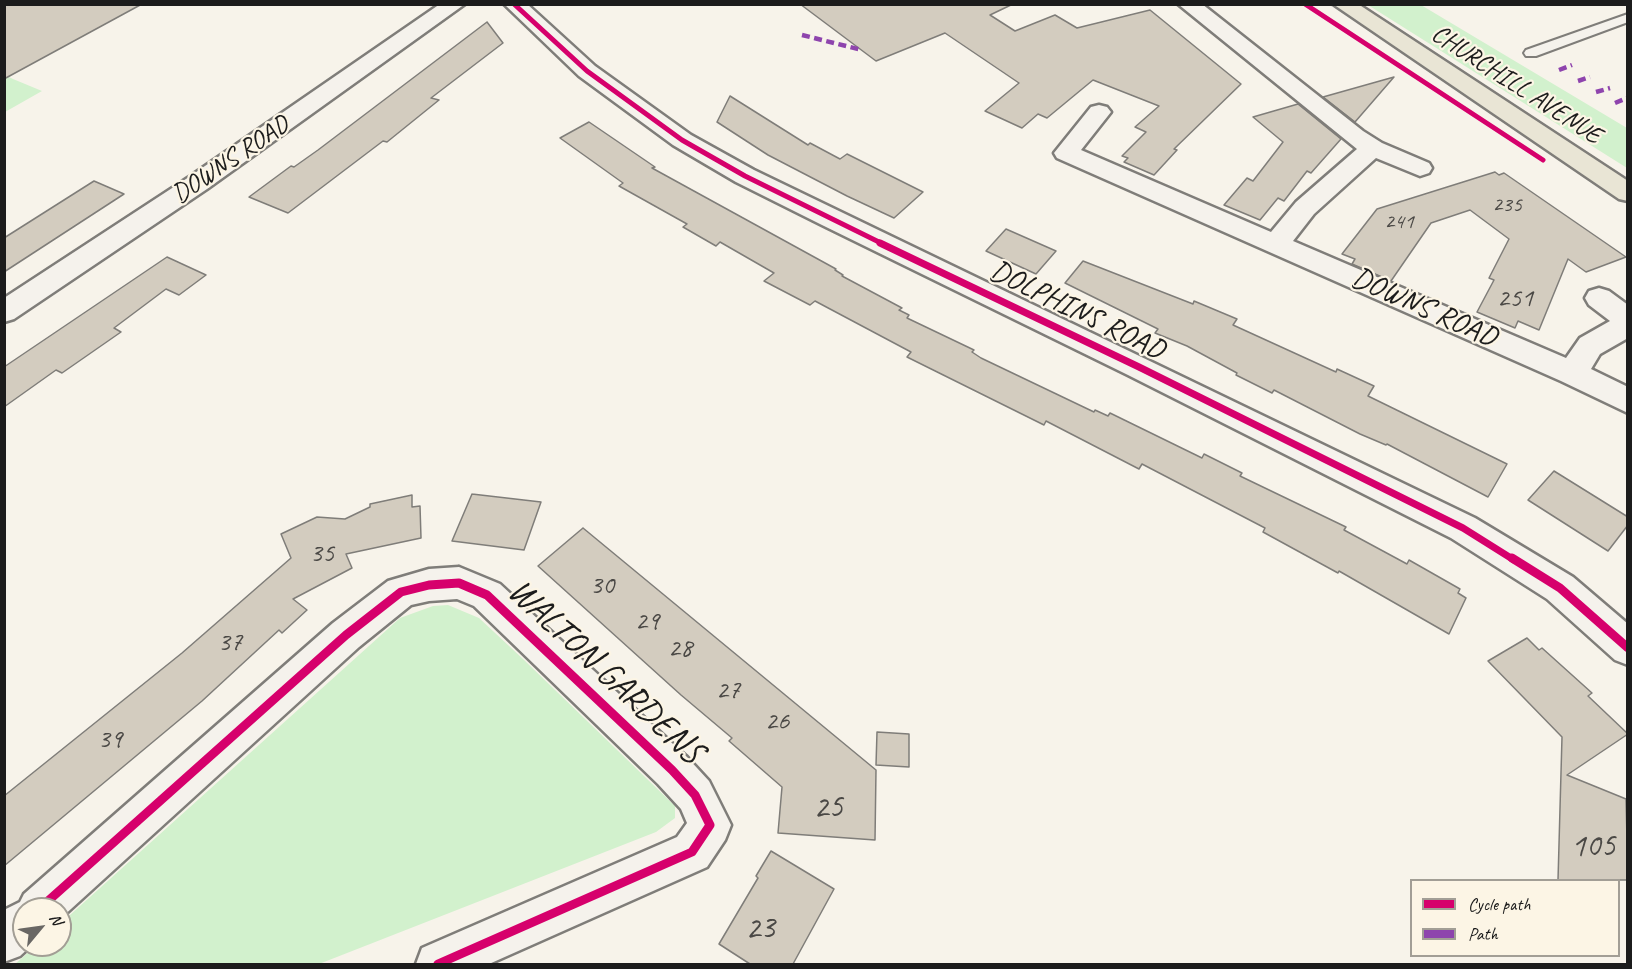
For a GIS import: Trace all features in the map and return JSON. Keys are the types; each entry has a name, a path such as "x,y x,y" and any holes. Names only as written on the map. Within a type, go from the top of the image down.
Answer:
{"highway":[{"name":"CHURCHILL AVENUE","path":"1344,4 1628,193"}],"street":[{"name":"DOWNS ROAD","path":"4,312 198,183 455,4"},
{"name":"DOLPHINS ROAD","path":"514,4 605,85 693,146 831,219 1139,367 1463,528 1560,588 1628,648"},
{"path":"1188,4 1354,136 1373,148 1420,168"},
{"name":"DOWNS ROAD","path":"1099,112 1066,153 1572,373 1628,401"},
{"path":"1277,243 1305,208 1373,148"},
{"path":"1599,298 1628,320"},
{"path":"1572,373 1590,346 1628,325"},
{"name":"WALTON GARDENS","path":"52,897 346,635 401,592 429,585 459,583 487,594 654,753 695,795 710,825 692,852 458,961"}],"lane":[{"path":"1530,53 1628,18"}],"green space":[{"path":"1368,5 1421,5 1627,128 1627,168"},
{"path":"5,75 13,79 42,91 5,112"},
{"path":"448,605 479,618 675,806 675,818 656,832 319,964 15,964 23,957 72,957 72,913 400,618 433,606"}],"building":[{"path":"4,4 142,4 4,79"},
{"path":"800,4 1013,4 990,15 1015,31 1055,15 1077,28 1150,10 1241,84 1174,149 1177,150 1154,175 1124,162 1128,158 1122,156 1146,132 1135,127 1159,106 1093,80 1047,118 1038,114 1022,128 985,111 1019,83 945,33 876,61"},
{"path":"487,22 503,43 431,98 439,100 387,142 383,141 288,213 249,197 291,166 294,167 318,150"},
{"path":"1394,77 1355,122 1323,97"},
{"path":"730,96 808,145 810,143 840,159 847,154 923,192 894,218 847,196 768,155 717,122"},
{"path":"1298,104 1341,139 1311,173 1307,171 1284,201 1278,198 1260,220 1224,205 1247,178 1253,181 1283,142 1253,117"},
{"path":"589,122 655,167 652,168 836,269 842,276 902,308 899,310 909,315 907,318 974,350 972,352 981,358 1094,412 1095,410 1108,416 1110,413 1202,458 1204,454 1242,473 1240,476 1346,527 1344,530 1407,564 1409,560 1460,589 1458,593 1466,598 1449,634 1339,571 1338,573 1263,532 1265,528 1142,464 1139,469 1046,421 1044,425 907,357 911,352 815,301 810,305 764,281 774,273 720,242 716,246 683,227 687,224 619,186 623,183 560,138"},
{"path":"1495,172 1499,175 1504,173 1626,257 1586,272 1568,259 1539,330 1518,321 1515,328 1477,312 1494,280 1489,278 1509,239 1470,210 1431,223 1391,281 1352,264 1355,259 1342,254 1377,209"},
{"path":"94,181 124,194 4,272 4,238"},
{"path":"1006,229 1056,251 1036,274 986,251"},
{"path":"167,257 206,275 179,295 166,289 114,328 121,332 62,373 56,370 4,407 4,367"},
{"path":"1083,261 1237,319 1233,325 1336,372 1337,369 1374,386 1368,396 1507,464 1488,497 1387,444 1360,434 1274,390 1272,393 1236,375 1237,373 1187,346 1155,333 1158,329 1065,283"},
{"path":"1554,471 1628,517 1628,525 1608,551 1528,500"},
{"path":"472,494 541,502 524,550 452,541"},
{"path":"412,495 412,507 420,506 421,538 346,554 352,568 293,599 307,610 282,633 279,630 202,701 4,866 4,796 182,653 291,558 281,534 317,517 345,519 370,507 370,504"},
{"path":"583,528 876,770 875,840 778,833 782,787 729,741 732,738 538,566"},
{"path":"1527,638 1539,650 1542,648 1592,693 1588,696 1628,734 1567,775 1626,799 1628,880 1558,879 1562,737 1488,661"},
{"path":"877,732 909,734 909,767 876,765"},
{"path":"771,851 834,889 793,964 750,964 719,944 758,878 756,876"}],"marked path":[{"path":"802,35 862,50"},
{"path":"1559,70 1572,65"},
{"path":"1578,81 1590,77"},
{"path":"1596,92 1610,88"},
{"path":"1615,103 1627,98"}],"cycle path":[{"path":"514,4 587,71 682,140 745,176 831,219 1139,367 1463,528 1560,588 1628,648"},
{"path":"1305,4 1543,160"},
{"path":"52,897 346,635 401,592 429,585 459,583 487,595 672,770 695,795 710,825 692,852 438,964"}]}
